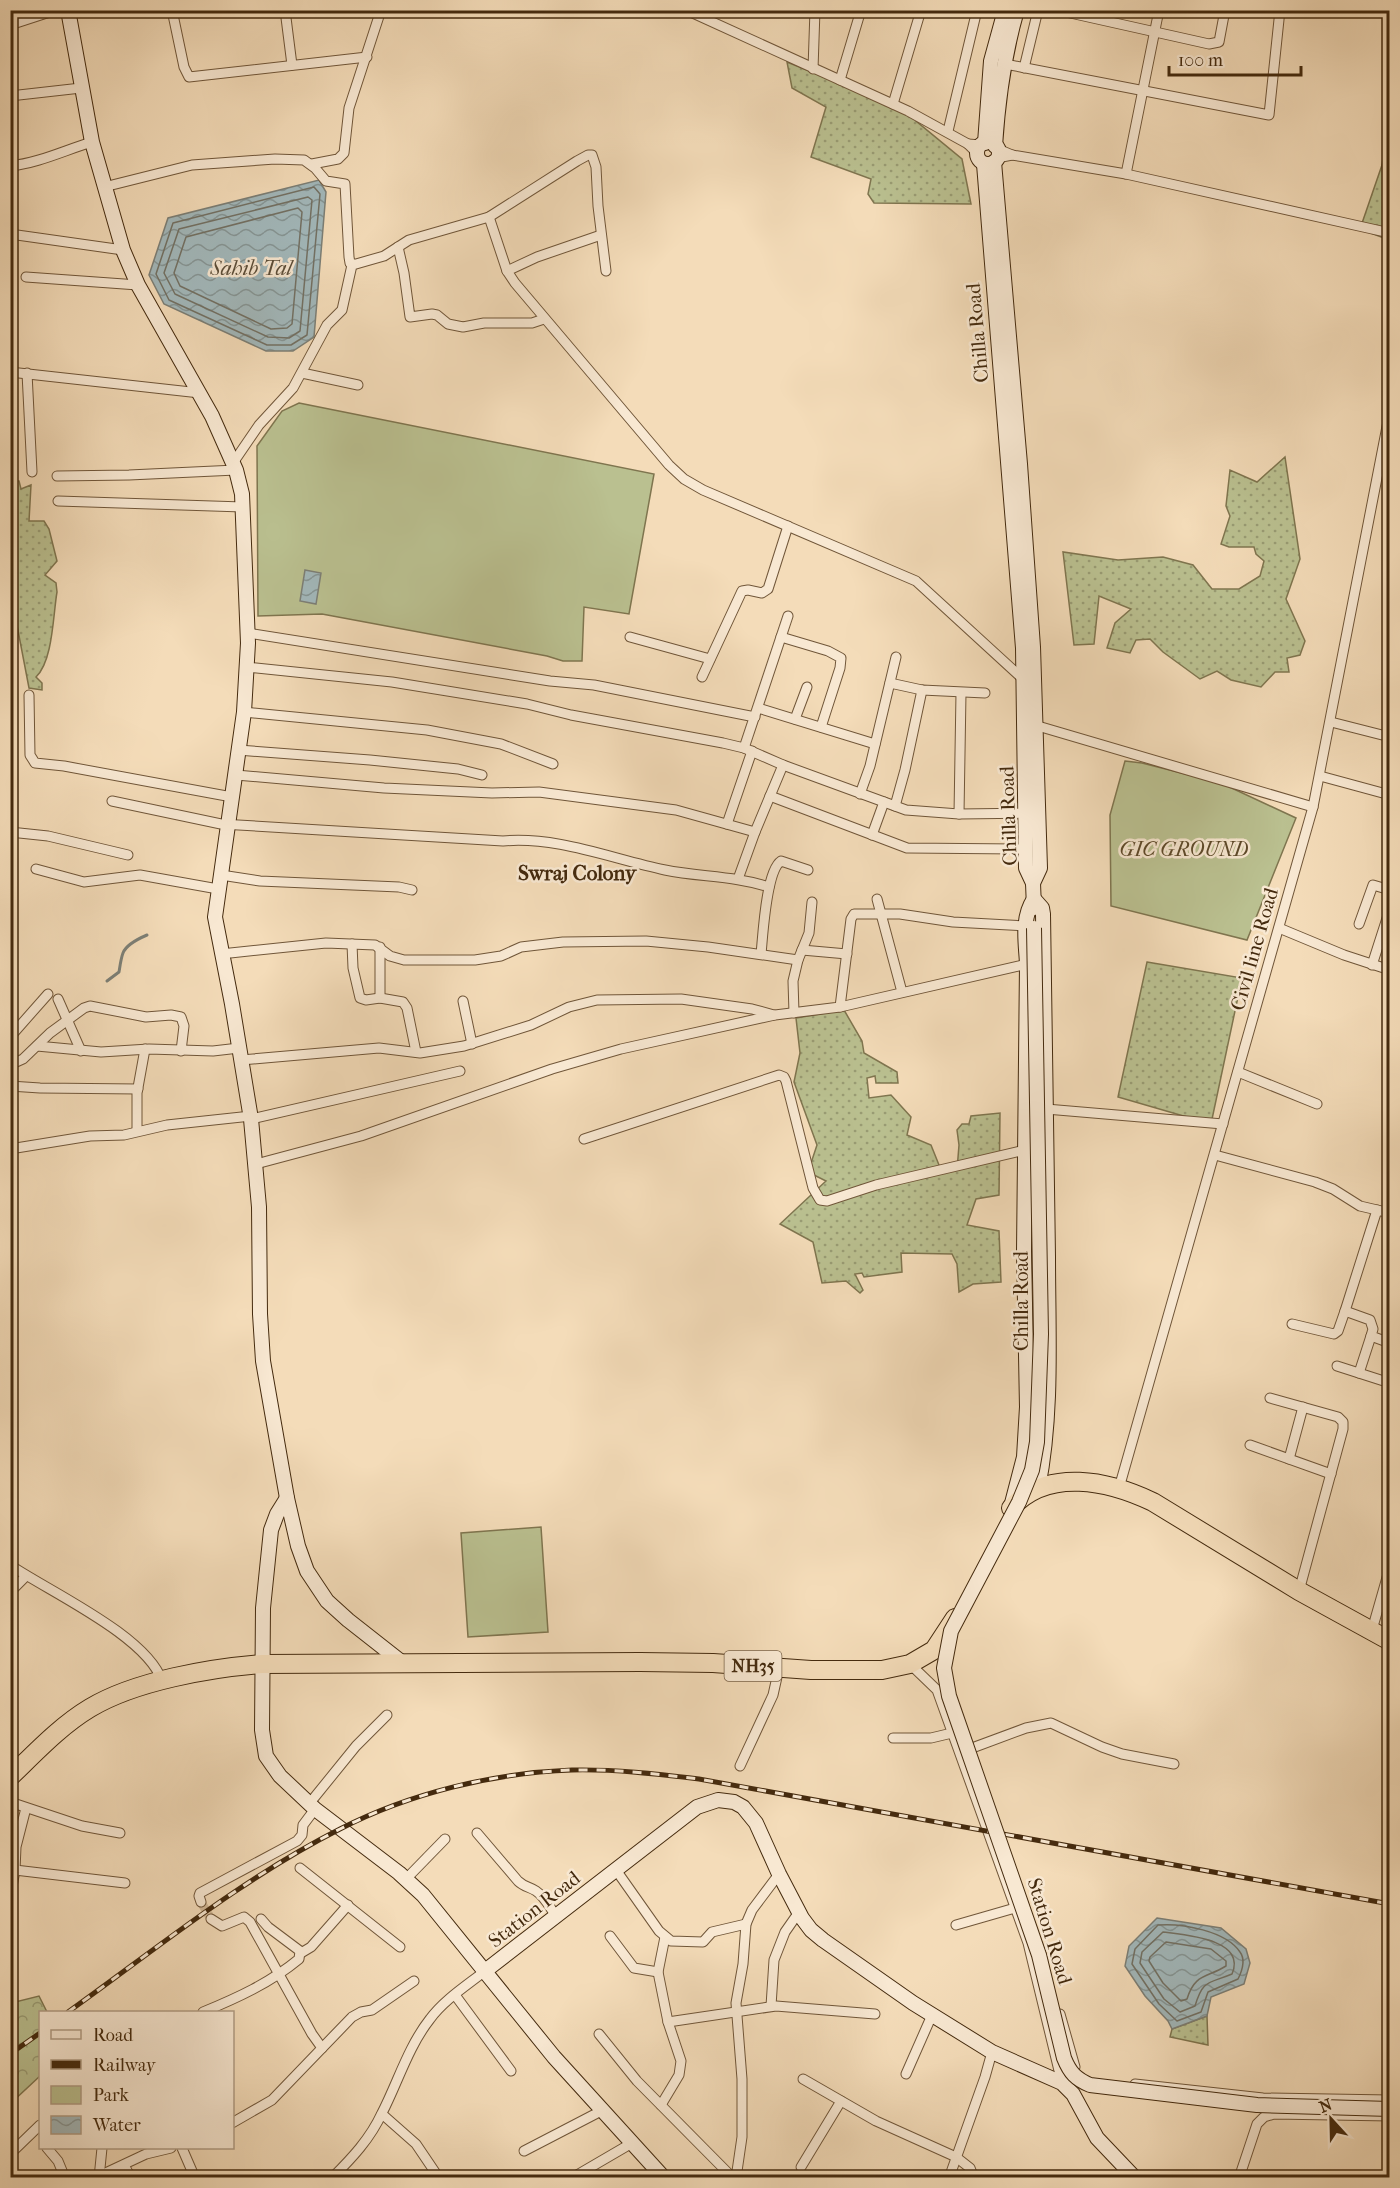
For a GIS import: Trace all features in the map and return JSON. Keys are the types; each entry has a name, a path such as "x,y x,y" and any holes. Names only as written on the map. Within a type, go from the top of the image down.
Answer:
{"highway":[{"name":"NH35","path":"10,1777 70,1722 92,1707 115,1696 162,1681 216,1669 262,1664 640,1662 713,1663 850,1672 882,1670 910,1664 934,1650 943,1638 1020,1498 1038,1488 1073,1481 1092,1482 1119,1488 1153,1502 1299,1591 1389,1641"}],"main road":[{"path":"68,10 92,142 123,250 138,285 200,393 235,467 243,507 248,633 244,712 215,923 251,1117 259,1206 263,1361 286,1498 298,1546 315,1586 327,1601 348,1620 404,1664"},
{"path":"1005,10 991,61 987,152 1006,375 1033,635 1031,724 1040,868 1033,883"},
{"path":"987,152 1017,10"},
{"name":"Chilla Road","path":"1006,375 1023,679 1031,724 1026,868 1033,883 1034,899 1030,927 1041,1322 1037,1442 1032,1470 1015,1504"},
{"path":"1034,899 1042,908 1043,914 1048,1382 1046,1446 1038,1488"},
{"path":"1015,1504 1025,1451 1027,1407 1025,1150 1027,964 1030,927"},
{"path":"286,1498 272,1530 263,1608 262,1730 266,1756 280,1776 312,1807 406,1879 423,1895 554,2057 664,2178"},
{"name":"Station Road","path":"1015,1504 955,1624 948,1641 944,1668 949,1696 1039,1955 1064,2058 1071,2073 1090,2085 1257,2105 1389,2109"},
{"name":"Station Road","path":"485,1971 698,1807 718,1800 734,1802 750,1814 779,1874 811,1930 823,1941 932,2015 992,2052 1062,2083 1073,2094 1101,2143 1135,2178"}],"street":[{"path":"10,25 56,10"},
{"path":"172,10 183,67 189,77 367,57"},
{"path":"285,10 292,65"},
{"path":"312,165 341,157 349,108 381,10"},
{"path":"686,10 893,104 987,152 1012,154 1126,174 1389,233"},
{"path":"813,69 815,10"},
{"path":"840,80 861,10"},
{"path":"893,104 921,10"},
{"path":"948,131 977,10"},
{"path":"1024,68 1038,10"},
{"path":"1057,10 1096,15 1155,32 1214,44 1219,42 1221,36 1225,10"},
{"path":"1126,174 1159,10"},
{"path":"1005,64 1269,115 1280,10"},
{"path":"10,96 81,88"},
{"path":"10,166 33,163 64,150 92,142"},
{"path":"352,264 384,256 415,238 489,217 576,161 592,155 596,167 606,271"},
{"path":"57,476 129,475 235,467 259,425 287,396 302,373 327,325 342,310 352,264 349,257 345,184 323,179 312,165 304,160 192,165 104,187"},
{"path":"489,217 507,271 543,319 669,465 684,479 703,490 916,581 1023,679"},
{"path":"10,234 123,250"},
{"path":"507,271 537,257 601,235"},
{"path":"398,247 405,273 410,317 432,314 437,315 448,324 463,327 484,323 525,323 543,319"},
{"path":"26,277 138,285"},
{"path":"10,372 200,393"},
{"path":"27,373 33,472"},
{"path":"302,373 358,385"},
{"name":"Civil line Road","path":"1119,1488 1313,807 1389,411"},
{"path":"58,501 243,507"},
{"path":"702,677 742,591 762,592 768,589 788,526"},
{"path":"727,824 755,717 788,616"},
{"path":"248,633 550,681 594,685 755,717"},
{"path":"630,637 710,659"},
{"path":"781,637 828,651 841,658 840,668 821,727"},
{"path":"860,794 875,744 896,657"},
{"path":"246,667 392,682 527,704 571,715 748,749 860,794 919,812 1027,813"},
{"path":"890,683 922,690 985,693"},
{"path":"795,719 807,687"},
{"path":"895,806 922,690"},
{"path":"959,814 961,693"},
{"path":"29,695 30,755 35,763 64,766 232,797"},
{"path":"758,708 875,744"},
{"path":"244,712 427,730 501,744 552,764"},
{"path":"1331,722 1389,737"},
{"path":"1031,724 1313,807"},
{"path":"238,750 458,769 482,775"},
{"path":"738,879 783,765"},
{"path":"236,775 384,788 492,793 539,792 658,807 755,832"},
{"path":"1320,776 1389,795"},
{"path":"770,796 908,848 1026,849"},
{"path":"112,801 228,825 502,841 528,840 579,849 672,872 738,879 769,887"},
{"path":"872,835 884,802"},
{"path":"10,832 48,836 128,855"},
{"path":"761,954 769,887 778,862 808,870"},
{"path":"36,869 84,882 140,875 220,882 260,881 399,887 412,890"},
{"path":"1359,924 1373,885 1389,890"},
{"path":"877,899 902,992"},
{"path":"794,1013 793,981 798,960 809,933 812,902"},
{"path":"1372,964 1389,909"},
{"path":"840,1007 852,916 855,914 900,914 953,922 1030,927"},
{"path":"1279,928 1389,970"},
{"path":"221,954 300,944 352,944 375,945 390,956 404,960 493,958 521,947 563,942 646,941 798,960"},
{"path":"352,944 352,968 360,998 399,1000 406,1005 416,1052"},
{"path":"380,947 380,998"},
{"path":"802,950 847,954"},
{"path":"256,1164 361,1136 552,1069 609,1053 775,1015 840,1007 1027,964"},
{"path":"10,1037 53,996 68,1020 81,1051"},
{"path":"37,1046 81,1051 145,1049 240,1054 379,1048 416,1052 472,1044 531,1025 569,1007 597,1000 681,999 752,1009 775,1015"},
{"path":"463,1001 472,1044"},
{"path":"11,1063 23,1059 50,1033 90,1006 149,1018 181,1017 184,1026 181,1051"},
{"path":"137,1131 138,1089 145,1049"},
{"path":"10,1149 90,1136 124,1135 167,1125 251,1117 460,1071"},
{"path":"1238,1072 1317,1104"},
{"path":"584,1139 779,1075 786,1081 813,1188 820,1200 827,1201 876,1185 1025,1150"},
{"path":"10,1086 138,1089"},
{"path":"1046,1109 1224,1124"},
{"path":"1215,1155 1315,1182 1333,1189 1360,1206 1389,1213"},
{"path":"1292,1324 1334,1334 1338,1331 1377,1210"},
{"path":"1345,1311 1370,1320 1373,1329 1359,1373"},
{"path":"1371,1336 1389,1343"},
{"path":"1336,1366 1389,1383"},
{"path":"1270,1398 1338,1417 1343,1422 1299,1591"},
{"path":"1289,1459 1303,1407"},
{"path":"1250,1445 1331,1474"},
{"path":"10,1566 107,1624 153,1662 162,1681"},
{"path":"1372,1630 1389,1568"},
{"path":"10,1592 26,1576"},
{"path":"910,1664 937,1690 1032,1958 1062,2083"},
{"path":"740,1766 773,1695 779,1668"},
{"path":"201,1902 200,1893 297,1841 302,1835 303,1825 312,1807 356,1746 387,1715"},
{"path":"959,1753 1026,1728 1051,1723 1122,1754 1174,1764"},
{"path":"893,1738 931,1738 952,1733"},
{"path":"10,1802 82,1826 120,1833"},
{"path":"10,1898 16,1847 26,1808"},
{"path":"477,1833 524,1887 535,1890 543,1897 556,1917"},
{"path":"406,1879 445,1839"},
{"path":"300,1868 400,1947"},
{"path":"15,1870 125,1883"},
{"path":"616,1870 665,1937 671,1941 700,1943 706,1940 712,1932 746,1924"},
{"path":"1017,1871 1044,1954 1072,2060 1076,2070 1083,2077 1263,2098 1389,2100"},
{"path":"735,2178 742,2137 737,2012 746,1924 752,1910 779,1874"},
{"path":"207,2011 280,1975 299,1959 301,1953 308,1950 319,1939 348,1905"},
{"path":"956,1925 1016,1908"},
{"path":"771,2006 774,1960 785,1932 799,1912"},
{"path":"212,1919 222,1926 241,1918 249,1920 322,2048"},
{"path":"261,1919 301,1953"},
{"path":"610,1936 634,1968 658,1972"},
{"path":"661,2105 681,2068 681,2061 668,2022 658,1972 665,1937"},
{"path":"332,2178 367,2140 382,2114 417,2038 430,2018 485,1971"},
{"path":"234,2122 272,2100 356,2014 372,2010 414,1981"},
{"path":"455,1995 511,2071"},
{"path":"668,2022 771,2006 875,2014"},
{"path":"906,2074 932,2015"},
{"path":"599,2034 637,2081 735,2178"},
{"path":"949,2178 992,2052"},
{"path":"803,2079 876,2121 956,2157 970,2169 975,2178"},
{"path":"801,2167 841,2101"},
{"path":"524,2151 603,2110"},
{"path":"382,2114 416,2144 439,2178"},
{"path":"1239,2178 1257,2124 1264,2117 1274,2114 1389,2116"},
{"path":"10,2154 38,2128"},
{"path":"572,2178 632,2143"},
{"path":"48,2149 58,2162 65,2178"},
{"path":"99,2177 102,2149"},
{"path":"99,2177 146,2154 167,2149"},
{"path":"182,2149 195,2178"},
{"path":"124,2165 131,2178"}],"green space":[{"path":"787,62 915,114 916,121 962,159 971,204 874,203 868,194 871,179 811,157 826,107 792,88"},
{"path":"1389,118 1389,240 1360,229 1382,165"},
{"path":"299,403 654,474 629,614 584,607 582,661 563,661 547,656 322,614 258,616 257,446 282,411"},
{"path":"1285,457 1300,559 1286,599 1305,641 1300,655 1287,658 1289,672 1275,672 1261,687 1231,680 1217,671 1200,679 1163,652 1150,639 1136,640 1130,653 1107,648 1115,623 1131,609 1099,596 1094,644 1074,645 1063,552 1118,560 1163,557 1193,565 1212,589 1239,589 1260,576 1264,561 1256,554 1254,547 1229,547 1221,544 1230,516 1226,506 1230,470 1257,482"},
{"path":"10,481 19,481 21,489 31,485 29,521 44,521 49,529 57,561 45,575 56,583 57,592 49,649 42,670 36,677 42,683 42,690 29,688 11,594"},
{"name":"GIC GROUND","path":"1125,761 1142,763 1221,783 1296,818 1247,940 1111,906 1110,815"},
{"path":"1147,962 1242,978 1211,1124 1118,1097"},
{"path":"844,1010 862,1041 864,1053 897,1072 898,1083 876,1083 875,1076 867,1078 869,1098 891,1095 911,1117 907,1135 931,1145 941,1170 957,1170 959,1145 957,1130 962,1124 969,1124 971,1116 1000,1113 999,1195 976,1199 967,1225 999,1231 1001,1282 973,1284 959,1292 957,1264 952,1254 901,1253 902,1272 864,1277 862,1273 855,1274 863,1290 860,1293 846,1281 822,1283 813,1242 780,1224 826,1181 808,1172 817,1145 794,1082 800,1053 796,1018"},
{"path":"541,1527 548,1632 468,1637 461,1533"},
{"path":"39,1996 46,2011 39,2011 39,2077 11,2103 11,2003"},
{"path":"1207,2016 1208,2045 1170,2037 1172,2029"}],"water":[{"name":"Sahib Tal","path":"319,180 326,192 314,337 293,351 266,351 164,304 149,275 168,218"},
{"path":"305,570 321,573 316,604 300,601"},
{"path":"1157,1918 1221,1928 1246,1949 1250,1963 1244,1984 1211,1997 1207,2016 1172,2029 1168,2021 1145,1996 1125,1966 1129,1946"}],"waterway":[{"path":"107,981 119,972 122,955 127,947 147,935"}],"tunnel":[{"path":"201,1902 211,1919"}],"railway":[{"path":"69,2011 167,1939 269,1869 340,1829 423,1795 482,1780 542,1772 604,1770 699,1779 1390,1904"},
{"path":"10,2054 39,2034"}],"district":[{"name":"Swraj Colony","path":"577,873"}]}
